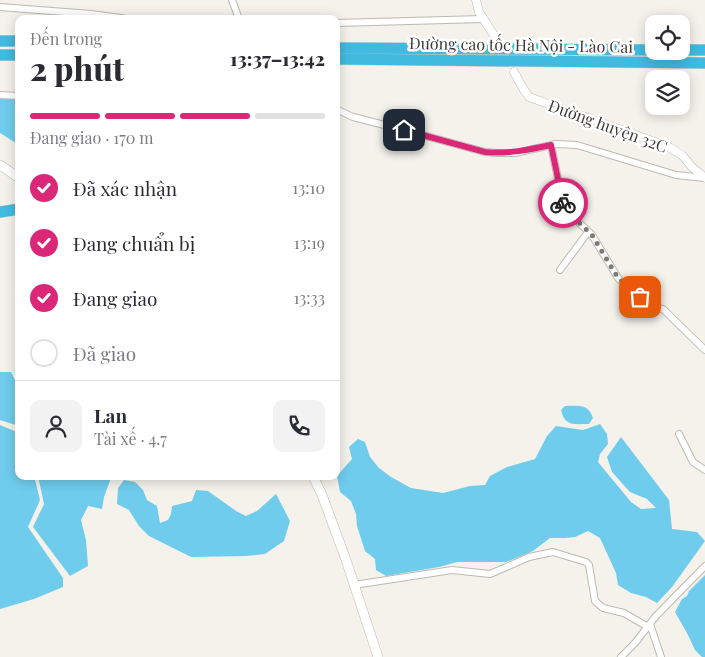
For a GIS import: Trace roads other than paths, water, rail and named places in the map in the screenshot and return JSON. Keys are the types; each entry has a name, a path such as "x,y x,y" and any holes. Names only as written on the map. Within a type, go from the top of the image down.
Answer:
{"highway":[{"path":"0,40 15,41"},
{"name":"Đường cao tốc Hà Nội - Lào Cai","path":"340,48 645,50"},
{"path":"690,50 705,50"},
{"path":"0,55 15,55"},
{"name":"Đường cao tốc Hà Nội - Lào Cai","path":"340,59 705,64"},
{"path":"0,212 15,210"}],"main road":[{"path":"0,165 15,175"},
{"path":"315,480 322,495 378,657"}],"street":[{"path":"232,0 238,15"},
{"path":"476,0 479,12 498,43"},
{"path":"0,7 98,15"},
{"path":"340,23 483,19"},
{"name":"Đường huyện 32C","path":"514,72 529,97 669,147 682,155 705,178"},
{"path":"0,95 15,96"},
{"path":"340,111 352,117 485,152 515,153 556,144 577,145 676,175 705,178"},
{"path":"551,145 564,208 592,235 618,278 650,307 663,309 705,350"},
{"path":"560,270 588,232"},
{"path":"679,434 693,462 705,470"},
{"path":"354,585 452,570 490,574 529,557 553,552 586,562 589,565 595,601 603,608 624,613 649,625 661,657"},
{"path":"621,657 635,643 656,616 705,566"}],"water":[{"path":"0,98 15,99 15,142 0,133"},
{"path":"0,372 11,372 15,380 15,425 0,420"},
{"path":"565,406 582,406 591,413 593,418 589,424 568,422 561,410"},
{"path":"600,424 607,434 608,444 600,454 598,462 631,502 641,509 656,508 647,499 630,492 612,472 607,457 621,437 669,500 672,529 697,532 705,541 672,587 657,603 646,597 631,593 618,585 616,573 600,538 588,531 575,537 550,538 533,551 506,562 457,562 386,576 376,570 375,559 365,551 351,501 340,492 338,480 340,480 340,473 352,459 349,447 358,439 365,442 370,457 379,468 391,477 411,488 443,493 470,486 485,485 490,476 507,467 535,459 547,436 556,426 583,430"},
{"path":"0,425 15,431 15,480 35,480 40,500 28,527 63,578 63,587 34,599 0,609"},
{"path":"39,480 110,480 102,509 88,506 81,520 86,540 88,566 70,576 33,527 44,504"},
{"path":"124,480 135,482 143,490 147,500 157,506 160,523 168,520 172,506 192,501 196,490 208,491 246,516 257,511 276,494 290,521 284,541 265,554 191,557 149,536 139,526 129,510 117,504 118,488"},
{"path":"705,575 705,657 702,657 695,650 675,612 682,599 687,596 689,591"}]}
